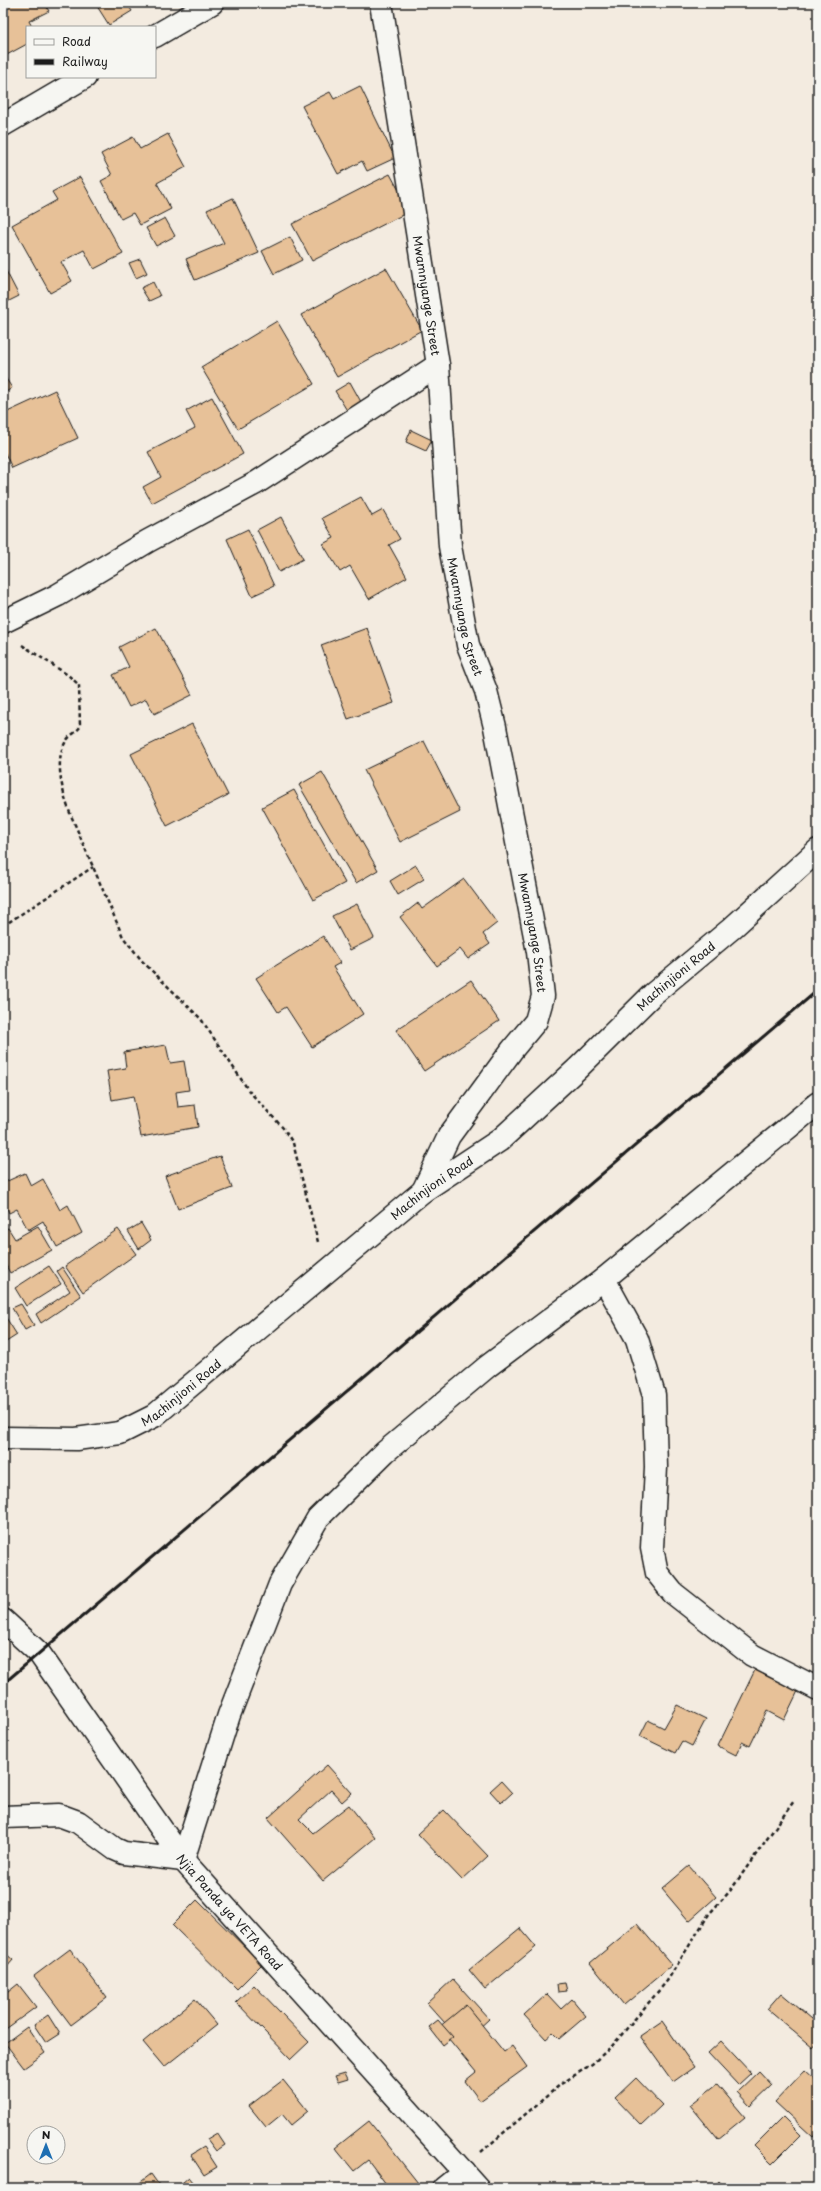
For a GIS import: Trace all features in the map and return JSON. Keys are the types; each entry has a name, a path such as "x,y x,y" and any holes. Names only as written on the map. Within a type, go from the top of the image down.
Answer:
{"street":[{"path":"156,35 212,3"},
{"name":"Mwamnyange Street","path":"381,3 438,365 450,546 468,645 486,691 495,727 538,952 543,996 536,1021 512,1050 449,1136 423,1191"},
{"path":"3,125 83,78"},
{"path":"3,622 58,595 148,541 256,483 438,365"},
{"name":"Machinjioni Road","path":"3,1438 76,1439 120,1433 154,1416 423,1191 500,1140 578,1068 653,994 731,929 818,850"},
{"path":"3,1817 59,1815 78,1822 115,1849 124,1853 183,1860 229,1715 280,1584 318,1518 385,1452 488,1366 604,1279 785,1132 818,1103"},
{"path":"785,1132 818,1119"},
{"path":"604,1279 637,1339 654,1395 656,1467 652,1548 657,1572 673,1593 752,1655 818,1689"},
{"name":"Njia Panda ya VETA Road","path":"3,1620 39,1653 183,1860 468,2176"},
{"path":"444,2188 468,2176"}],"path":[{"path":"16,641 68,675 79,685 80,727 65,742 60,776 63,796 93,868 123,937 143,962 200,1019 249,1091 283,1128 293,1143 325,1274"},
{"path":"3,926 93,868"},
{"path":"468,2176 561,2084 592,2064 612,2046 667,1981 705,1921 730,1891 794,1801"}],"building":[{"path":"3,3 44,3 49,11 29,21 32,26 26,26 26,45 3,57"},
{"path":"95,3 131,3 128,5 132,11 109,25"},
{"path":"360,86 395,158 367,171 362,161 338,174 302,106 330,92 334,99"},
{"path":"168,134 186,167 157,183 171,209 140,225 133,213 121,219 101,181 112,175 101,154 133,137 140,149"},
{"path":"390,174 410,211 312,261 292,224"},
{"path":"80,177 123,254 94,269 84,250 61,262 72,281 50,293 12,225 57,200 52,192"},
{"path":"233,198 259,253 195,280 186,259 224,243 207,210"},
{"path":"165,218 175,236 156,246 146,228"},
{"path":"290,237 302,260 274,274 262,251"},
{"path":"140,259 147,273 136,278 129,263"},
{"path":"3,265 19,296 3,304"},
{"path":"386,268 422,330 337,377 301,315"},
{"path":"153,282 160,296 149,301 141,288"},
{"path":"277,321 314,384 238,429 201,367"},
{"path":"3,374 12,388 3,394"},
{"path":"350,382 365,409 351,417 335,391"},
{"path":"55,390 78,438 12,468 3,449 3,414"},
{"path":"212,397 243,454 152,503 143,487 161,477 148,452 195,428 186,411"},
{"path":"411,430 432,440 426,451 406,442"},
{"path":"361,497 372,516 383,510 400,539 389,545 407,577 369,599 350,566 340,572 323,544 334,538 322,518"},
{"path":"281,517 303,559 279,572 257,530"},
{"path":"248,529 274,586 252,596 227,539"},
{"path":"156,628 192,695 154,714 146,699 129,707 113,675 129,667 119,647"},
{"path":"367,628 394,703 348,719 321,645"},
{"path":"192,724 228,795 167,826 131,754"},
{"path":"424,741 460,812 400,842 364,770"},
{"path":"322,772 378,870 356,883 299,785"},
{"path":"294,790 345,883 313,900 262,807"},
{"path":"416,865 424,879 398,895 390,881"},
{"path":"464,879 497,923 483,934 490,944 468,959 460,949 437,966 400,917 418,903 422,909"},
{"path":"357,904 374,938 350,950 332,916"},
{"path":"323,936 340,963 333,967 363,1014 312,1047 286,1007 278,1012 256,978"},
{"path":"471,980 499,1021 424,1071 396,1030"},
{"path":"166,1045 170,1063 184,1061 189,1090 176,1092 178,1107 195,1105 198,1127 141,1137 133,1096 112,1100 107,1071 126,1068 124,1052"},
{"path":"220,1156 232,1188 178,1209 165,1176"},
{"path":"25,1173 31,1186 43,1179 60,1210 68,1205 82,1233 57,1247 43,1221 28,1230 17,1209 9,1213 3,1199 3,1183"},
{"path":"141,1223 151,1240 139,1249 128,1231"},
{"path":"38,1226 52,1250 10,1273 3,1260 3,1230 8,1228 15,1239"},
{"path":"118,1229 136,1254 83,1292 65,1266"},
{"path":"49,1266 61,1284 26,1306 15,1288"},
{"path":"62,1267 81,1296 41,1323 36,1314 70,1291 57,1271"},
{"path":"21,1304 34,1325 25,1330 12,1308"},
{"path":"3,1313 17,1335 3,1344"},
{"path":"755,1670 798,1691 784,1720 767,1711 750,1746 742,1742 736,1755 718,1746"},
{"path":"677,1705 706,1719 692,1746 682,1741 675,1753 640,1736 648,1720 664,1728"},
{"path":"327,1765 352,1793 342,1802 331,1790 299,1819 313,1833 349,1805 375,1838 323,1881 268,1818"},
{"path":"501,1781 512,1793 501,1803 490,1791"},
{"path":"444,1810 488,1856 462,1880 418,1834"},
{"path":"689,1866 716,1897 689,1921 662,1889"},
{"path":"197,1900 262,1964 237,1989 172,1925"},
{"path":"637,1924 672,1965 624,2005 590,1963"},
{"path":"520,1928 536,1947 485,1989 469,1970"},
{"path":"70,1949 107,1998 71,2025 34,1976"},
{"path":"4,1952 13,1960 6,1968 3,1965"},
{"path":"453,1979 489,2019 463,2043 427,2003"},
{"path":"565,1983 567,1991 558,1992 557,1984"},
{"path":"18,1984 36,2007 3,2031 3,1996"},
{"path":"254,1985 309,2042 291,2059 236,2002"},
{"path":"781,1993 818,2024 818,2042 813,2048 767,2009"},
{"path":"547,1994 561,2009 572,1999 586,2016 559,2039 553,2033 546,2039 524,2015"},
{"path":"195,1999 217,2025 164,2067 143,2042"},
{"path":"466,2005 504,2052 512,2046 527,2067 480,2101 465,2081 476,2072 439,2027"},
{"path":"48,2015 60,2034 46,2043 34,2025"},
{"path":"438,2020 453,2037 443,2045 429,2027"},
{"path":"662,2021 694,2067 673,2082 640,2036"},
{"path":"27,2027 45,2053 24,2068 5,2043"},
{"path":"721,2041 751,2073 738,2085 708,2053"},
{"path":"805,2070 818,2082 818,2131 813,2137 775,2102"},
{"path":"759,2071 772,2085 750,2106 737,2092"},
{"path":"345,2073 348,2079 338,2082 335,2076"},
{"path":"636,2078 662,2105 641,2125 615,2098"},
{"path":"283,2080 308,2111 291,2125 282,2114 266,2127 249,2106"},
{"path":"717,2084 745,2117 718,2139 690,2105"},
{"path":"783,2117 801,2135 772,2164 754,2146"},
{"path":"369,2121 422,2188 389,2188 368,2160 354,2171 335,2148"},
{"path":"217,2133 225,2145 216,2151 207,2139"},
{"path":"204,2147 217,2167 204,2175 191,2155"},
{"path":"151,2174 161,2188 133,2188"},
{"path":"189,2177 198,2188 176,2188"},
{"path":"719,2181 726,2188 712,2188"}],"railway":[{"path":"3,1684 818,990"}]}
